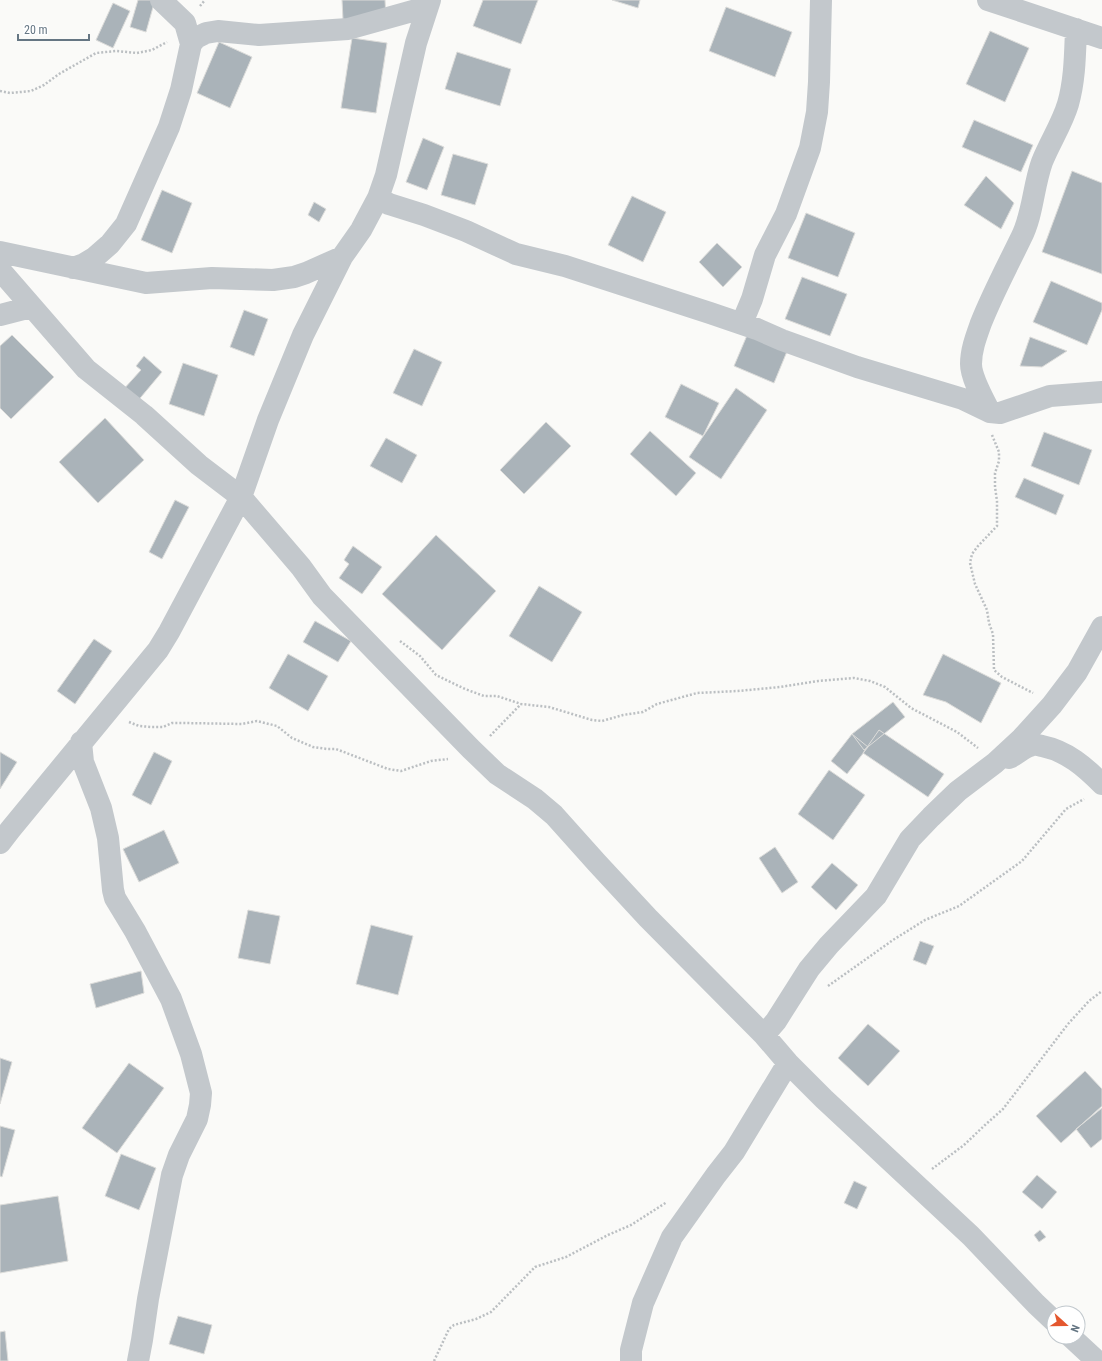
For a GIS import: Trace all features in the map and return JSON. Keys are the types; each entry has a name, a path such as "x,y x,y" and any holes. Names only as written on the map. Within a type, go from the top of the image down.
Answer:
{"street":[{"path":"73,268 94,258 110,244 126,224 169,127 181,90 191,44 185,22 170,10 161,0"},
{"path":"742,323 752,299 765,255 786,214 810,148 817,112 820,0"},
{"path":"988,0 1076,28 1102,38"},
{"path":"191,44 196,38 206,33 218,30 259,35 348,29 429,4"},
{"path":"0,843 81,742 109,708 129,687 158,650 241,497 268,420 303,335 342,258 361,230 378,198 386,175 410,65 429,4"},
{"path":"990,412 981,396 970,365 975,339 991,298 1022,238 1043,162 1068,104 1075,58 1076,28"},
{"path":"378,198 389,204 424,215 466,231 516,254 602,277 742,323 782,340 857,367 964,399 990,412 1000,413 1050,396 1102,392"},
{"path":"0,252 146,283 212,278 273,280 294,277 342,258"},
{"path":"0,270 86,369 144,415 199,465 241,497 301,567 322,596 471,749 497,774 535,799 554,815 648,918 764,1035 788,1063 824,1099 971,1236 1046,1313"},
{"path":"0,315 31,307"},
{"path":"764,1035 776,1021 809,969 829,945 876,896 910,839 958,791 994,763 1022,738 1052,705 1077,672 1102,627"},
{"path":"81,742 84,762 101,808 108,838 115,898 135,931 171,999 192,1054 201,1093 197,1118 179,1155 172,1174 148,1299 138,1361"},
{"path":"994,763 1018,754 1031,746 1036,745 1049,748 1066,755 1083,766 1095,790"},
{"path":"631,1361 630,1350 643,1303 672,1237 734,1152 788,1063"},
{"path":"1080,1345 1097,1361"}],"path":[{"path":"0,91 10,93 31,91 44,85 96,53 116,51 137,53 152,50 171,40 185,22"},
{"path":"990,412 993,438 999,452 999,461 995,473 995,487 998,501 997,526 972,554 970,563 975,584 987,610 993,634 994,670 1002,677 1035,694 1052,705"},
{"path":"395,637 420,656 436,675 465,689 484,696 497,696 521,704 549,707 592,720 602,721 623,715 643,712 656,704 697,694 738,692 818,681 854,678 870,681 885,687 911,708 957,732 994,763"},
{"path":"109,708 124,721 139,726 163,727 184,722 242,724 257,721 277,726 292,738 313,747 336,749 388,769 402,771 431,761 453,758 484,742 521,704"},
{"path":"824,988 893,940 925,920 959,906 1022,861 1066,809 1095,790"},
{"path":"913,1182 964,1145 1003,1109 1068,1024 1089,1001 1102,991"},
{"path":"434,1361 449,1329 454,1325 476,1319 491,1312 535,1267 566,1257 631,1225 668,1201"}],"building":[{"path":"138,0 155,0 146,32 130,27"},
{"path":"342,0 385,0 386,17 343,20"},
{"path":"483,0 538,0 521,44 473,26"},
{"path":"612,0 640,0 638,8"},
{"path":"113,3 130,11 113,48 96,40"},
{"path":"726,7 792,32 775,77 709,51"},
{"path":"990,31 1029,48 1005,102 966,84"},
{"path":"352,38 387,43 376,113 341,108"},
{"path":"219,42 252,57 230,108 197,93"},
{"path":"457,52 511,69 500,106 445,89"},
{"path":"974,120 1033,145 1021,172 962,147"},
{"path":"423,138 444,147 427,190 406,182"},
{"path":"453,154 488,164 475,205 441,195"},
{"path":"1072,171 1102,183 1102,274 1042,252"},
{"path":"986,176 1014,203 1001,229 964,205"},
{"path":"162,190 192,203 172,253 141,240"},
{"path":"632,196 666,212 643,262 608,245"},
{"path":"314,202 326,209 319,222 308,215"},
{"path":"806,213 855,233 838,277 788,258"},
{"path":"717,243 742,267 723,287 699,262"},
{"path":"802,277 847,294 830,336 785,319"},
{"path":"1051,281 1102,303 1102,310 1087,345 1033,322"},
{"path":"244,310 268,319 254,356 230,347"},
{"path":"748,333 788,349 774,383 734,366"},
{"path":"12,335 54,377 11,419 0,408 0,346"},
{"path":"1030,337 1067,351 1042,367 1020,366"},
{"path":"414,349 442,362 422,406 393,393"},
{"path":"144,356 162,372 136,403 122,391 141,370 136,366"},
{"path":"183,363 218,375 204,416 169,404"},
{"path":"681,384 719,403 703,436 665,417"},
{"path":"736,388 767,410 721,479 689,457"},
{"path":"105,418 144,460 98,503 59,462"},
{"path":"546,422 571,446 524,494 500,470"},
{"path":"650,431 696,473 676,496 630,454"},
{"path":"1044,432 1092,450 1079,485 1031,466"},
{"path":"386,438 417,455 402,483 370,466"},
{"path":"1024,478 1064,495 1056,515 1015,497"},
{"path":"175,500 189,507 162,559 149,552"},
{"path":"436,535 496,591 442,650 382,594"},
{"path":"353,546 382,567 362,594 339,578 349,564 344,560"},
{"path":"539,586 582,612 552,662 509,636"},
{"path":"315,621 351,641 338,662 303,642"},
{"path":"94,639 112,651 75,704 57,691"},
{"path":"288,654 328,676 308,711 269,688"},
{"path":"943,654 1001,683 981,723 946,702 923,695"},
{"path":"893,702 905,717 864,750 852,734"},
{"path":"879,730 944,774 928,797 863,753"},
{"path":"852,734 868,747 847,774 831,761"},
{"path":"0,752 17,762 0,789"},
{"path":"154,752 172,761 151,805 132,795"},
{"path":"829,770 865,795 833,840 798,814"},
{"path":"164,830 179,863 139,882 123,849"},
{"path":"775,847 798,882 782,893 759,858"},
{"path":"832,863 858,885 836,910 811,887"},
{"path":"248,910 280,916 270,964 238,958"},
{"path":"371,925 413,936 398,995 356,984"},
{"path":"920,941 934,946 926,965 913,960"},
{"path":"141,971 144,993 96,1008 90,984"},
{"path":"868,1024 900,1051 868,1086 838,1058"},
{"path":"0,1058 12,1062 0,1104"},
{"path":"129,1063 164,1088 117,1153 82,1128"},
{"path":"1085,1071 1102,1089 1102,1106 1061,1143 1036,1116"},
{"path":"1102,1108 1102,1139 1091,1148 1076,1129"},
{"path":"0,1126 15,1130 2,1177 0,1176"},
{"path":"121,1154 156,1168 139,1210 105,1196"},
{"path":"1037,1175 1057,1192 1042,1209 1022,1192"},
{"path":"854,1181 867,1187 857,1209 844,1203"},
{"path":"58,1196 68,1261 0,1273 0,1205"},
{"path":"1040,1230 1046,1237 1039,1242 1034,1235"},
{"path":"178,1316 212,1325 204,1354 169,1344"},
{"path":"5,1331 8,1361 0,1361 0,1332"}]}
